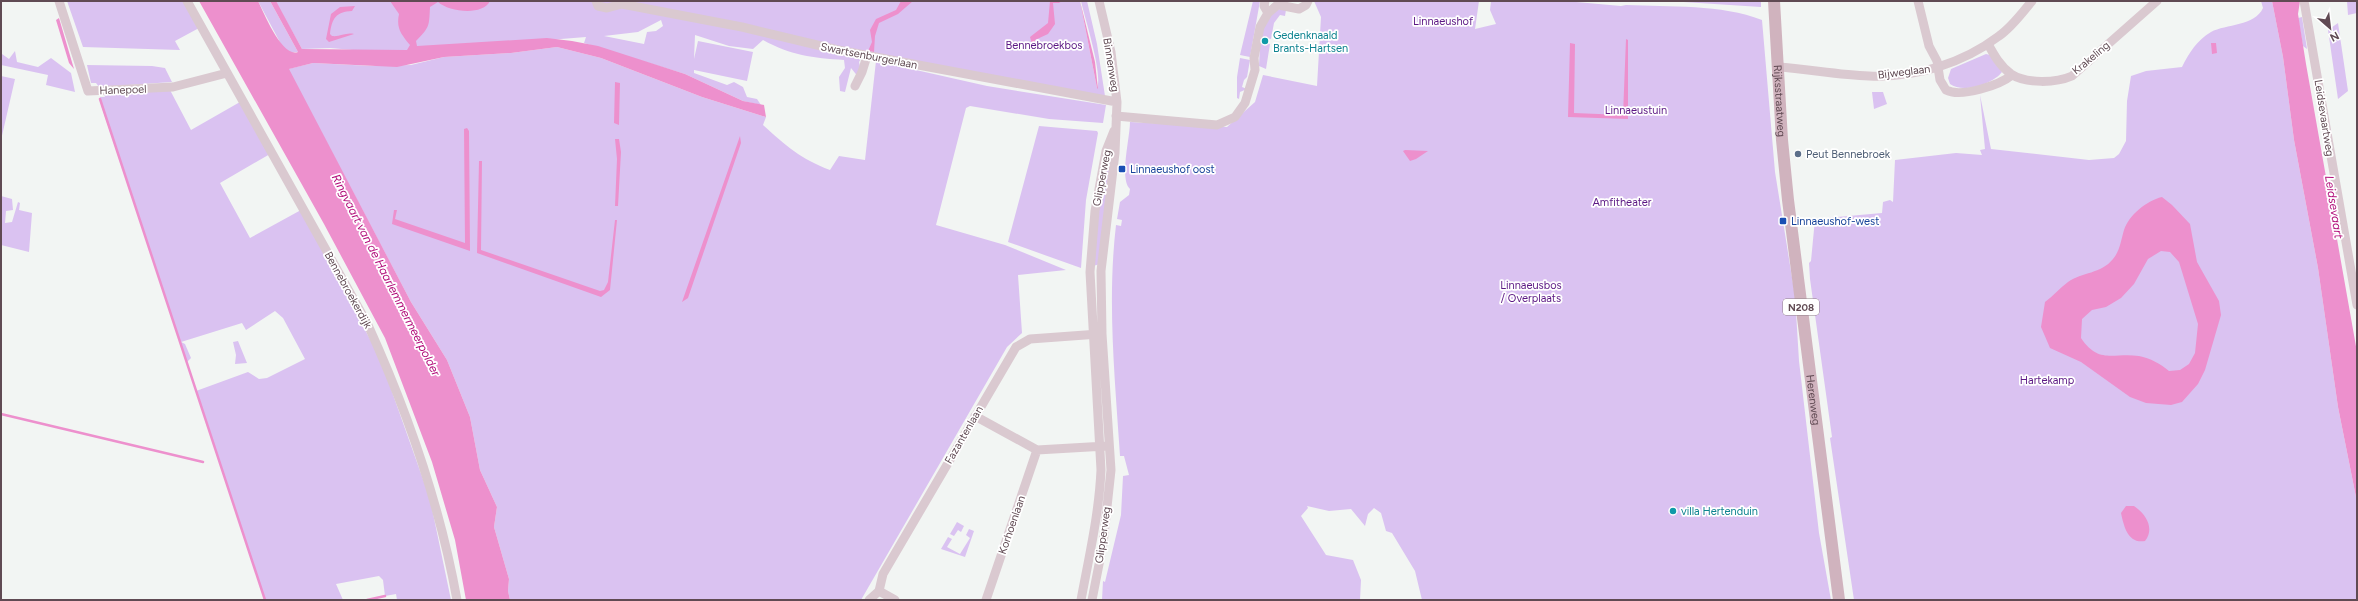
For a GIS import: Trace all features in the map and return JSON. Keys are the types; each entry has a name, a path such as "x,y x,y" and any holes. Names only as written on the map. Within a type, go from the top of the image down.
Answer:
{"main road":[{"name":"Rijksstraatweg","path":"1774,1 1788,200"},
{"name":"Herenweg","path":"1788,200 1839,600"}],"street":[{"name":"Hanepoel","path":"59,1 88,91 174,87 227,73"},
{"name":"Bennebroekerdijk","path":"187,1 368,325 386,366 423,466 457,600"},
{"name":"Swartsenburgerlaan","path":"596,1 598,6 607,8 621,2 867,56 1117,102"},
{"name":"Binnenweg","path":"1099,1 1111,52 1117,102 1114,130"},
{"path":"1265,1 1264,6 1268,13"},
{"path":"1116,116 1217,125 1234,118 1240,113 1247,98 1255,70 1254,58 1260,27 1268,13 1280,3 1299,9 1306,5 1308,1"},
{"path":"1918,1 1929,46 1937,61 1937,69 1942,86 1950,92 1959,93 1989,86 2006,80 2012,75 2001,64 1988,44"},
{"name":"Bijweglaan","path":"1778,66 1869,76 1890,76 1937,69 1988,44 2011,26 2032,1"},
{"name":"Krakeling","path":"2012,75 2044,82 2055,82 2072,76 2157,1"},
{"name":"Leidsevaartweg","path":"2305,4 2357,305"},
{"path":"854,86 862,72 867,56"},
{"name":"Glipperweg","path":"1081,600 1094,534 1100,493 1101,446 1098,334 1101,271 1115,153 1114,130"},
{"name":"Glipperweg","path":"1092,600 1103,544 1111,470 1111,445 1090,272 1095,211 1106,151 1114,130"},
{"name":"Fazantenlaan","path":"870,600 879,591 883,574 975,416 1013,352 1020,343 1030,339 1098,334"},
{"path":"975,416 1037,450 1111,445"},
{"name":"Korhoenlaan","path":"986,600 1037,450"},
{"path":"1101,470 1111,470"},
{"path":"879,591 895,600"}],"green space":[{"path":"67,1 184,1 199,28 175,41 180,50 83,47"},
{"path":"258,1 270,1 298,52 289,52 282,46"},
{"name":"Bennebroekbos","path":"275,1 1080,1 1097,88 1098,71 1096,59 1081,1 1087,1 1097,44 1105,96 862,57 859,62 861,71 859,78 851,68 845,92 840,91 839,77 845,68 844,60 802,55 783,49 763,40 753,49 729,46 695,35 694,59 698,41 753,52 747,81 694,70 694,73 727,85 734,82 743,87 747,97 757,99 761,105 743,101 685,74 584,43 586,37 389,53 330,48 302,49","holes":["661,20 663,26 656,31 647,32 644,44 604,36 638,32"]},
{"path":"1253,1 1260,1 1250,57 1240,55"},
{"name":"Linnaeusbos / Overplaats","path":"1314,1 1479,1 1475,29 1496,24 1490,10 1491,1 1565,1 1621,6 1695,7 1730,11 1762,20 1775,172 1795,296 1799,361 1819,533 1831,600 1422,600 1415,571 1392,533 1386,531 1381,513 1374,508 1368,514 1365,526 1351,509 1329,511 1307,506 1308,508 1301,516 1326,555 1353,560 1361,580 1360,600 1102,600 1103,581 1105,582 1121,515 1123,476 1129,475 1124,456 1120,456 1114,369 1112,283 1116,225 1121,226 1122,220 1117,219 1120,202 1129,195 1130,189 1125,177 1125,168 1130,122 1227,127 1255,102 1263,75 1317,86 1321,17"},
{"path":"1668,1 1761,1 1761,7"},
{"name":"Hartekamp","path":"2261,1 2272,1 2283,57 2294,140 2318,268 2338,407 2357,502 2357,600 1854,600 1830,438 1832,437 1810,279 1809,263 1811,261 1815,219 1882,213 1883,202 1890,200 1893,202 1895,160 1956,153 1982,155 1980,150 1985,149 1980,95 1991,149 2089,160 2114,158 2119,154 2126,141 2127,101 2131,76 2146,71 2182,67 2191,52 2206,35 2217,29 2240,24 2254,18 2263,8"},
{"path":"2347,1 2357,1 2357,13 2348,15"},
{"path":"1276,9 1286,10 1285,16 1280,15 1274,23 1271,39 1261,37 1263,24"},
{"path":"2302,17 2307,49 2303,46 2298,18"},
{"path":"2338,23 2348,91 2338,99 2328,30"},
{"path":"1260,44 1270,44 1266,69 1259,66"},
{"path":"1,45 2,54 9,59 15,51 17,62 38,67 51,58 71,73 75,92 46,85 48,75 1,65"},
{"path":"557,47 601,58 702,97 766,117 763,125 779,139 802,156 830,170 839,156 865,160 876,61 987,86 1106,105 1103,123 1049,119 970,106 966,108 936,225 1005,245 1066,270 1018,275 1022,333 1007,347 861,600 510,600 508,591 509,579 494,527 497,507 480,470 470,417 447,360 411,302 288,69 313,63 372,66 411,65 444,57 511,53"},
{"path":"1986,54 1990,55 2002,72 1998,76 1985,84 1970,88 1956,87 1950,84 1948,78 1951,69"},
{"path":"1240,58 1250,60 1247,77 1244,80 1242,87 1247,89 1240,92 1239,99 1237,98 1237,77"},
{"path":"87,65 152,66 165,68 172,82 99,87 96,83 91,83"},
{"path":"1,76 15,79 1,140"},
{"path":"170,90 191,130 240,102 270,154 220,183 250,238 301,210 380,358 430,499 451,600 397,600 396,594 385,596 383,580 379,576 336,584 343,600 265,600 196,391 248,372 259,379 267,378 305,359 283,318 275,311 246,330 242,323 181,342 185,344 191,358 187,362 101,105 100,97 105,97 104,94"},
{"path":"1872,92 1883,92 1887,104 1874,109"},
{"path":"1039,126 1097,131 1098,133 1086,200 1081,268 1008,242"},
{"path":"1109,149 1113,149 1100,264 1093,266 1094,238"},
{"path":"1,196 12,199 13,210 6,211 5,223 12,222 18,202 20,203 19,210 32,213 29,252 1,245"},
{"path":"238,341 247,363 235,364 236,355 233,342"},
{"path":"957,522 964,526 961,532 958,530 954,536 950,534"},
{"path":"969,529 974,531 965,557 941,549 948,537 952,539 947,547 960,554 970,538 966,535"}],"water":[{"name":"Ringvaart van de Haarlemmermeerpolder","path":"199,1 258,1 280,42 292,52 298,52 270,1 276,1 302,49 407,50 410,45 400,31 398,23 399,14 390,1 490,1 486,6 473,11 457,10 438,2 430,7 428,26 416,41 417,46 547,38 572,41 598,46 685,74 743,101 764,105 766,117 702,97 601,58 557,47 511,53 444,57 397,67 313,63 289,69 411,302 447,360 470,417 480,470 497,507 494,527 509,579 508,591 510,600 466,600 455,540 432,462 385,338 324,224"},
{"path":"901,1 913,1 898,14 879,23 875,36 874,52 868,51 872,42 870,30 876,19 896,10"},
{"path":"1050,1 1062,1 1059,3 1053,3 1055,24 1048,34 1035,40 1034,51 1030,37 1048,23"},
{"path":"1080,1 1095,62 1098,89 1097,88"},
{"path":"2272,1 2300,1 2298,14 2306,64 2357,352 2357,502 2338,407 2318,268 2294,140 2283,57"},
{"path":"355,6 352,11 339,14 336,17 332,24 330,34 335,36 354,34 329,42 326,39 331,14 340,7"},
{"path":"59,18 74,69 69,63 56,20"},
{"path":"1626,39 1628,40 1628,119 1568,117 1570,43 1575,44 1574,113 1623,115"},
{"path":"2211,43 2216,43 2217,53 2212,54"},
{"path":"615,82 620,83 619,125 614,123"},
{"path":"467,128 469,131 470,251 392,224 394,210 397,210 395,219 465,243 464,129"},
{"path":"740,136 741,143 688,298 682,302"},
{"path":"615,139 619,139 621,152 618,206 615,206 617,159"},
{"path":"1405,150 1428,151 1410,161 1403,151"},
{"path":"479,161 482,161 481,250 600,291 604,290 608,282 615,220 617,220 610,290 601,297 477,253"},
{"path":"2162,197 2190,224 2197,262 2219,301 2221,315 2205,370 2198,384 2182,402 2171,405 2146,403 2130,397 2081,362 2050,348 2041,327 2045,302 2068,282 2079,276 2103,268 2108,264 2117,252 2126,224 2139,209","holes":["2161,251 2170,252 2179,262 2198,324 2195,353 2189,364 2180,370 2169,371 2147,358 2130,355 2107,356 2094,352 2081,338 2082,319 2092,310 2106,307 2121,298 2134,284 2148,259"]},
{"path":"2126,506 2134,506 2142,513 2148,522 2149,531 2145,541 2134,540 2125,529 2121,513"}],"waterway":[{"path":"100,99 265,600"},
{"path":"1,414 203,462"},
{"path":"367,600 385,596"}],"place":[{"name":"Gedenknaald Brants-Hartsen","path":"1265,41"},
{"name":"Peut Bennebroek","path":"1798,154"},
{"name":"Linnaeushof oost","path":"1122,169"},
{"name":"Linnaeushof-west","path":"1783,221"},
{"name":"villa Hertenduin","path":"1673,511"}],"park label":[{"name":"Linnaeushof","path":"1443,21"},
{"name":"Linnaeustuin","path":"1636,110"},
{"name":"Amfitheater","path":"1622,202"}],"water label":[{"name":"Leidsevaart","path":"2334,207"}]}
